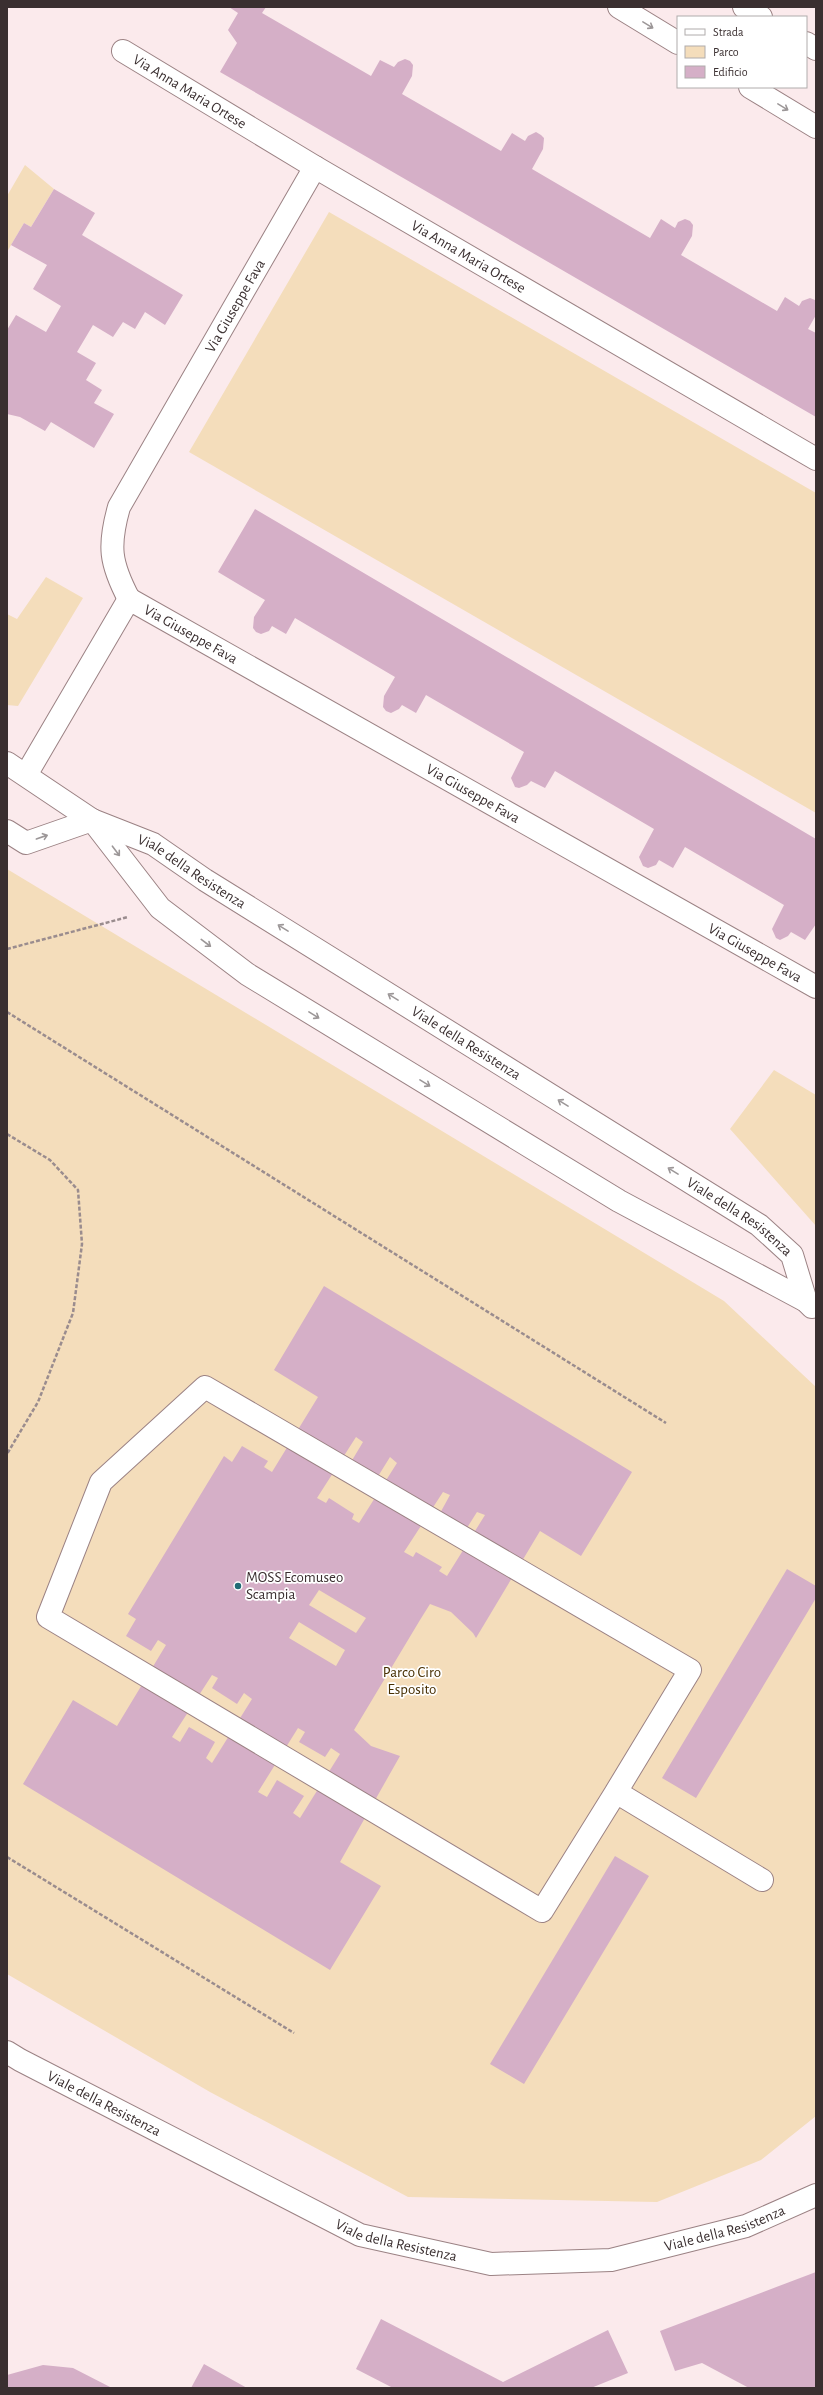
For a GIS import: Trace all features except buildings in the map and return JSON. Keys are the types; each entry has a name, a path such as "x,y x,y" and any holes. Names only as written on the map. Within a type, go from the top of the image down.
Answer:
{"street":[{"path":"619,7 677,42"},
{"path":"744,7 759,16"},
{"path":"807,44 816,49"},
{"name":"Via Anna Maria Ortese","path":"123,51 315,167 816,459"},
{"path":"752,88 816,127"},
{"name":"Via Giuseppe Fava","path":"315,167 119,507 112,534 113,561 119,580 129,599 816,987"},
{"name":"Via Giuseppe Fava","path":"26,775 129,599"},
{"name":"Viale della Resistenza","path":"7,763 92,820 153,844 205,880 759,1225 792,1255 811,1305"},
{"path":"7,831 26,843 92,820"},
{"name":"Viale della Resistenza","path":"92,820 160,908 247,974 618,1201 811,1305"},
{"path":"205,1387 690,1670 616,1792 542,1911 48,1617 101,1482 205,1387"},
{"path":"616,1792 762,1880"},
{"name":"Viale della Resistenza","path":"7,2052 26,2064 360,2235 491,2264 611,2260 746,2226 816,2194"}],"path":[{"path":"7,949 160,908"},
{"path":"7,1012 666,1424"},
{"path":"7,1134 50,1160 78,1190 82,1244 73,1313 38,1402 7,1454"},
{"path":"7,1858 294,2033"}],"green space":[{"path":"25,165 54,189 31,227 24,223 7,252 7,196"},
{"path":"329,212 816,493 816,813 189,452"},
{"path":"46,577 83,598 18,706 7,705 7,614 17,619"},
{"name":"Parco Ciro Esposito","path":"7,869 724,1301 816,1387 816,2116 761,2160 657,2202 408,2197 210,2092 7,1974"},
{"path":"774,1070 816,1095 816,1226 730,1129"}],"place":[{"name":"MOSS Ecomuseo Scampia","path":"238,1586"}]}
